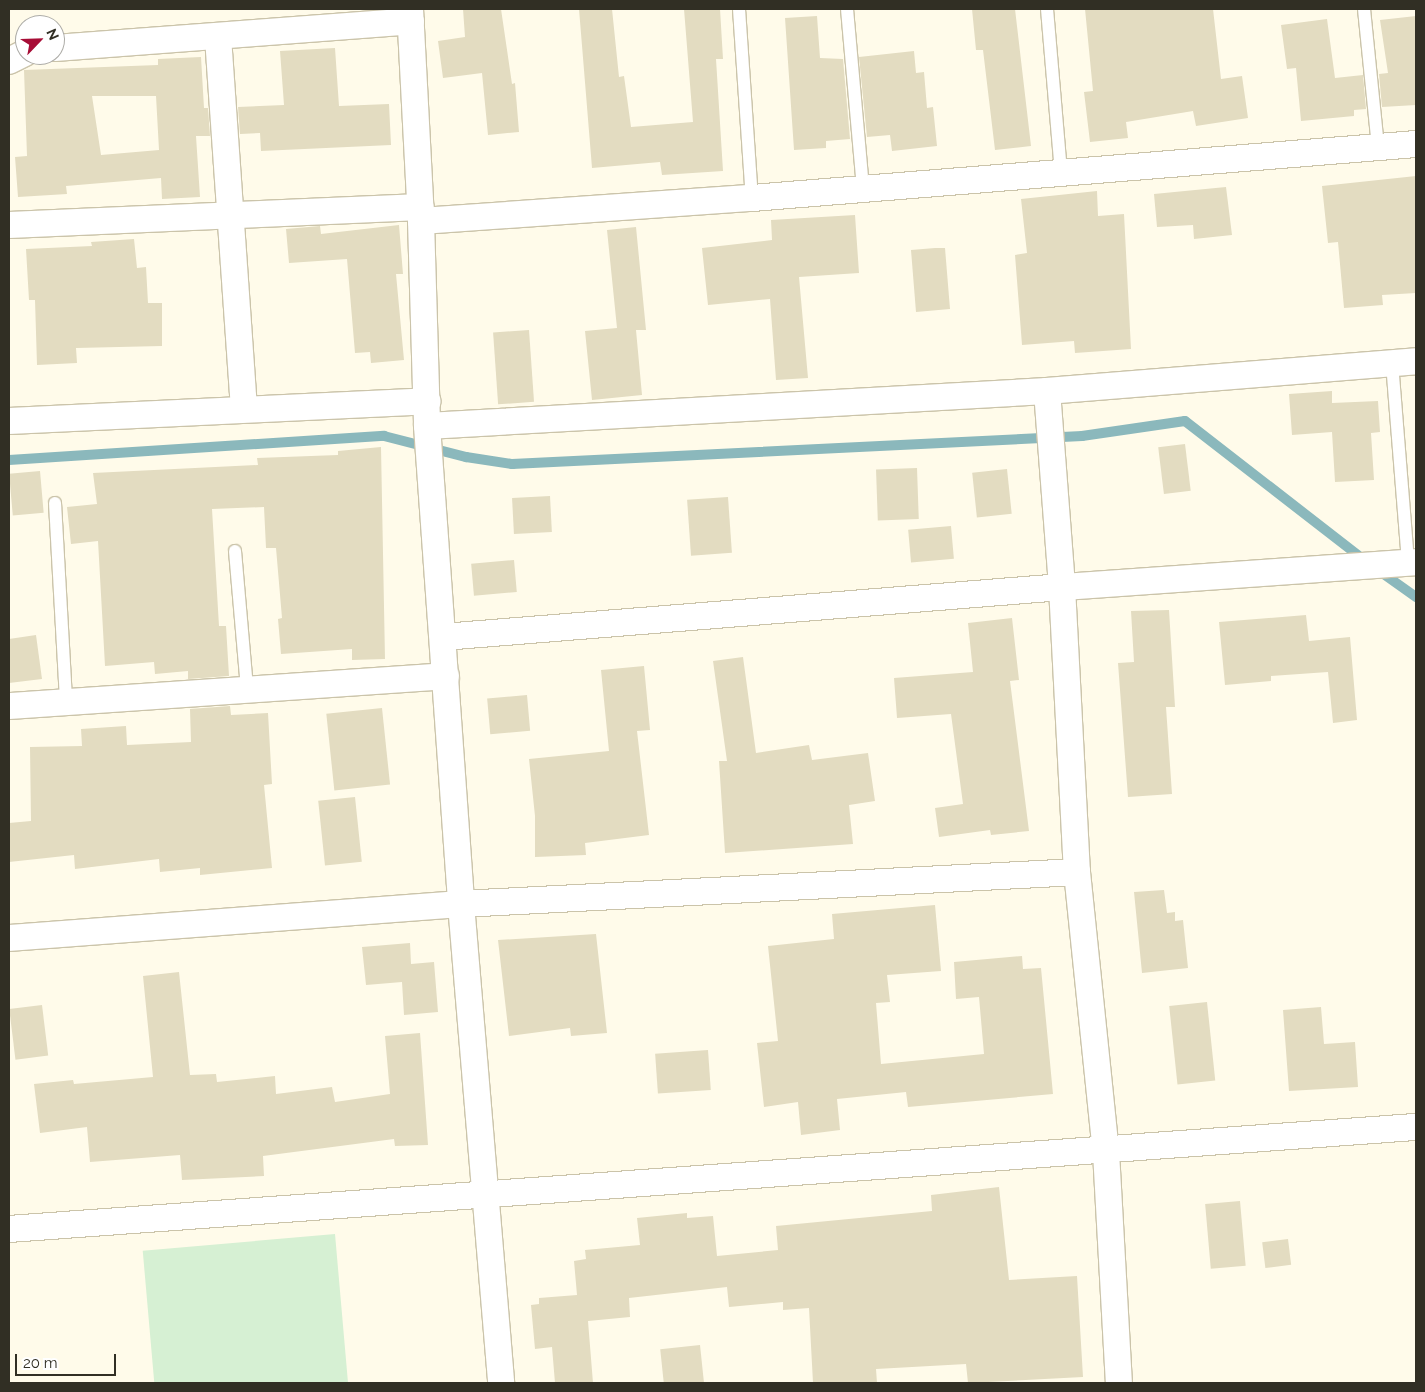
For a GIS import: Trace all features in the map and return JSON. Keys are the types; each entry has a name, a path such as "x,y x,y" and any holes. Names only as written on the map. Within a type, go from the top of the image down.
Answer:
{"street":[{"path":"65,47 218,37 411,15 428,413 442,637 461,904 487,1193 501,1383"},
{"path":"218,37 244,409"},
{"path":"9,225 230,215 421,214 752,198 1416,144"},
{"path":"9,421 244,409 428,413 1048,391 1404,362"},
{"path":"1048,391 1062,586 1078,872 1106,1152 1119,1383"},
{"path":"442,637 1062,586 1412,562"},
{"path":"9,706 446,676"},
{"path":"9,938 461,904 1078,872"},
{"path":"9,1229 487,1193 1106,1152 1416,1128"}],"lane":[{"path":"739,9 752,198"},
{"path":"847,9 862,189"},
{"path":"1047,9 1061,173"},
{"path":"1364,9 1378,147"},
{"path":"1404,362 1412,562"},
{"path":"55,503 66,702"},
{"path":"235,551 247,689"}],"green space":[{"path":"335,1234 348,1383 154,1383 143,1251"}],"building":[{"path":"463,9 501,9 512,84 515,83 519,132 488,135 482,73 443,78 438,41 465,37"},
{"path":"579,9 612,9 619,77 624,76 631,127 693,122 684,9 720,9 723,59 716,59 723,171 662,175 660,162 592,168"},
{"path":"972,9 1015,9 1031,146 995,150 983,50 976,50"},
{"path":"1085,9 1213,9 1221,79 1242,76 1248,118 1196,126 1193,111 1126,122 1128,138 1090,142 1084,92 1093,91"},
{"path":"817,16 820,58 843,59 850,139 826,141 826,148 794,150 785,18"},
{"path":"1416,16 1416,105 1382,107 1379,74 1388,73 1380,20"},
{"path":"1327,19 1335,78 1363,75 1366,109 1354,110 1354,116 1301,121 1296,68 1287,69 1281,25"},
{"path":"335,48 339,106 389,104 391,145 261,151 260,133 240,134 238,107 284,105 280,51"},
{"path":"914,51 916,73 924,72 927,108 933,107 937,146 892,151 890,135 867,137 859,57"},
{"path":"201,57 204,108 208,108 210,136 196,136 200,197 162,199 161,178 66,186 67,194 18,197 15,157 27,156 24,70 158,65 158,59","holes":["92,96 156,96 159,150 101,155"]},
{"path":"1416,176 1416,293 1382,295 1383,305 1344,308 1338,242 1328,243 1322,186"},
{"path":"1226,187 1232,235 1194,239 1193,225 1157,227 1154,194"},
{"path":"1097,191 1098,216 1124,214 1131,349 1075,353 1074,341 1022,345 1015,255 1027,253 1021,199"},
{"path":"855,215 859,273 799,277 808,378 776,380 770,299 708,305 702,248 772,240 771,220"},
{"path":"399,225 403,274 396,274 404,360 371,363 370,352 355,353 347,259 289,263 286,229 320,226 321,234"},
{"path":"636,227 646,330 636,330 642,395 592,400 585,331 617,328 607,230"},
{"path":"134,239 137,268 146,267 148,303 162,303 162,346 76,348 77,363 37,365 35,300 29,300 26,249 92,246 91,242"},
{"path":"945,248 950,309 916,312 911,250"},
{"path":"529,330 534,402 498,404 493,333"},
{"path":"1332,391 1332,403 1378,401 1380,432 1371,433 1374,480 1335,482 1332,432 1292,435 1289,394"},
{"path":"1185,444 1191,491 1164,494 1158,447"},
{"path":"381,447 385,659 352,660 352,649 281,654 278,619 282,618 276,548 266,548 264,507 212,509 219,626 226,626 229,676 188,679 188,671 155,674 154,662 105,666 98,541 71,544 67,507 97,504 93,473 258,465 257,458 338,455 338,451"},
{"path":"917,468 919,519 878,520 876,469"},
{"path":"1007,469 1012,514 977,517 972,473"},
{"path":"40,471 44,513 13,516 9,474"},
{"path":"550,496 552,532 514,534 512,498"},
{"path":"728,497 732,553 691,556 687,500"},
{"path":"951,526 954,559 911,563 908,530"},
{"path":"514,560 517,592 474,596 471,564"},
{"path":"1169,610 1175,707 1166,707 1172,794 1128,797 1118,663 1134,662 1131,611"},
{"path":"1306,615 1309,641 1350,637 1357,720 1333,723 1328,672 1271,676 1271,681 1225,685 1219,622"},
{"path":"1012,618 1019,680 1010,681 1029,831 991,835 990,830 939,837 935,808 963,804 951,714 897,718 894,678 973,672 968,623"},
{"path":"36,635 42,679 9,683 9,639"},
{"path":"743,657 756,753 809,745 812,760 868,753 875,801 849,805 853,844 725,853 719,761 727,761 713,661"},
{"path":"644,666 650,730 637,731 649,835 585,843 586,855 535,857 535,816 529,759 609,751 601,670"},
{"path":"527,695 530,731 490,734 487,698"},
{"path":"230,706 231,715 268,713 272,784 264,785 272,868 200,875 200,868 160,872 159,859 75,869 74,855 9,862 9,823 31,821 30,747 82,746 81,729 126,726 127,745 191,742 190,709"},
{"path":"382,708 390,785 334,790 326,714"},
{"path":"355,797 362,862 325,866 318,801"},
{"path":"1164,890 1167,913 1175,912 1175,921 1183,920 1188,968 1142,973 1134,892"},
{"path":"935,905 941,971 887,975 890,1002 876,1003 881,1064 984,1054 979,997 956,999 954,962 1022,956 1023,969 1041,968 1053,1094 908,1107 906,1092 837,1099 840,1130 801,1135 798,1102 764,1107 757,1043 778,1041 768,946 834,939 832,914"},
{"path":"596,934 607,1033 571,1036 570,1028 509,1036 498,940"},
{"path":"410,943 411,964 434,962 438,1012 404,1015 402,982 366,985 362,947"},
{"path":"179,972 190,1075 216,1074 217,1082 275,1076 276,1094 332,1087 335,1102 390,1094 385,1036 420,1033 428,1145 395,1146 394,1139 263,1156 264,1176 182,1180 180,1155 90,1162 87,1127 40,1133 34,1084 73,1080 74,1084 153,1077 143,976"},
{"path":"1207,1002 1215,1081 1177,1085 1169,1006"},
{"path":"42,1005 48,1056 15,1060 9,1009"},
{"path":"1321,1007 1324,1044 1355,1042 1358,1087 1289,1091 1283,1010"},
{"path":"708,1050 711,1090 658,1094 655,1054"},
{"path":"999,1187 1009,1280 1077,1276 1083,1377 968,1383 966,1364 876,1369 877,1383 813,1383 809,1308 783,1310 783,1302 729,1307 727,1287 629,1298 630,1317 588,1321 593,1383 555,1383 552,1347 535,1349 531,1305 539,1304 539,1298 577,1295 574,1261 586,1259 585,1250 640,1245 637,1218 687,1213 687,1218 713,1216 717,1256 778,1250 776,1226 932,1211 931,1195"},
{"path":"1240,1201 1246,1266 1211,1269 1205,1204"},
{"path":"1288,1239 1291,1265 1265,1268 1262,1242"},
{"path":"700,1345 704,1383 664,1383 660,1349"}],"waterway":[{"path":"9,460 384,436 466,457 512,464 1082,436 1185,421 1364,560"},
{"path":"1378,570 1416,597"}]}
